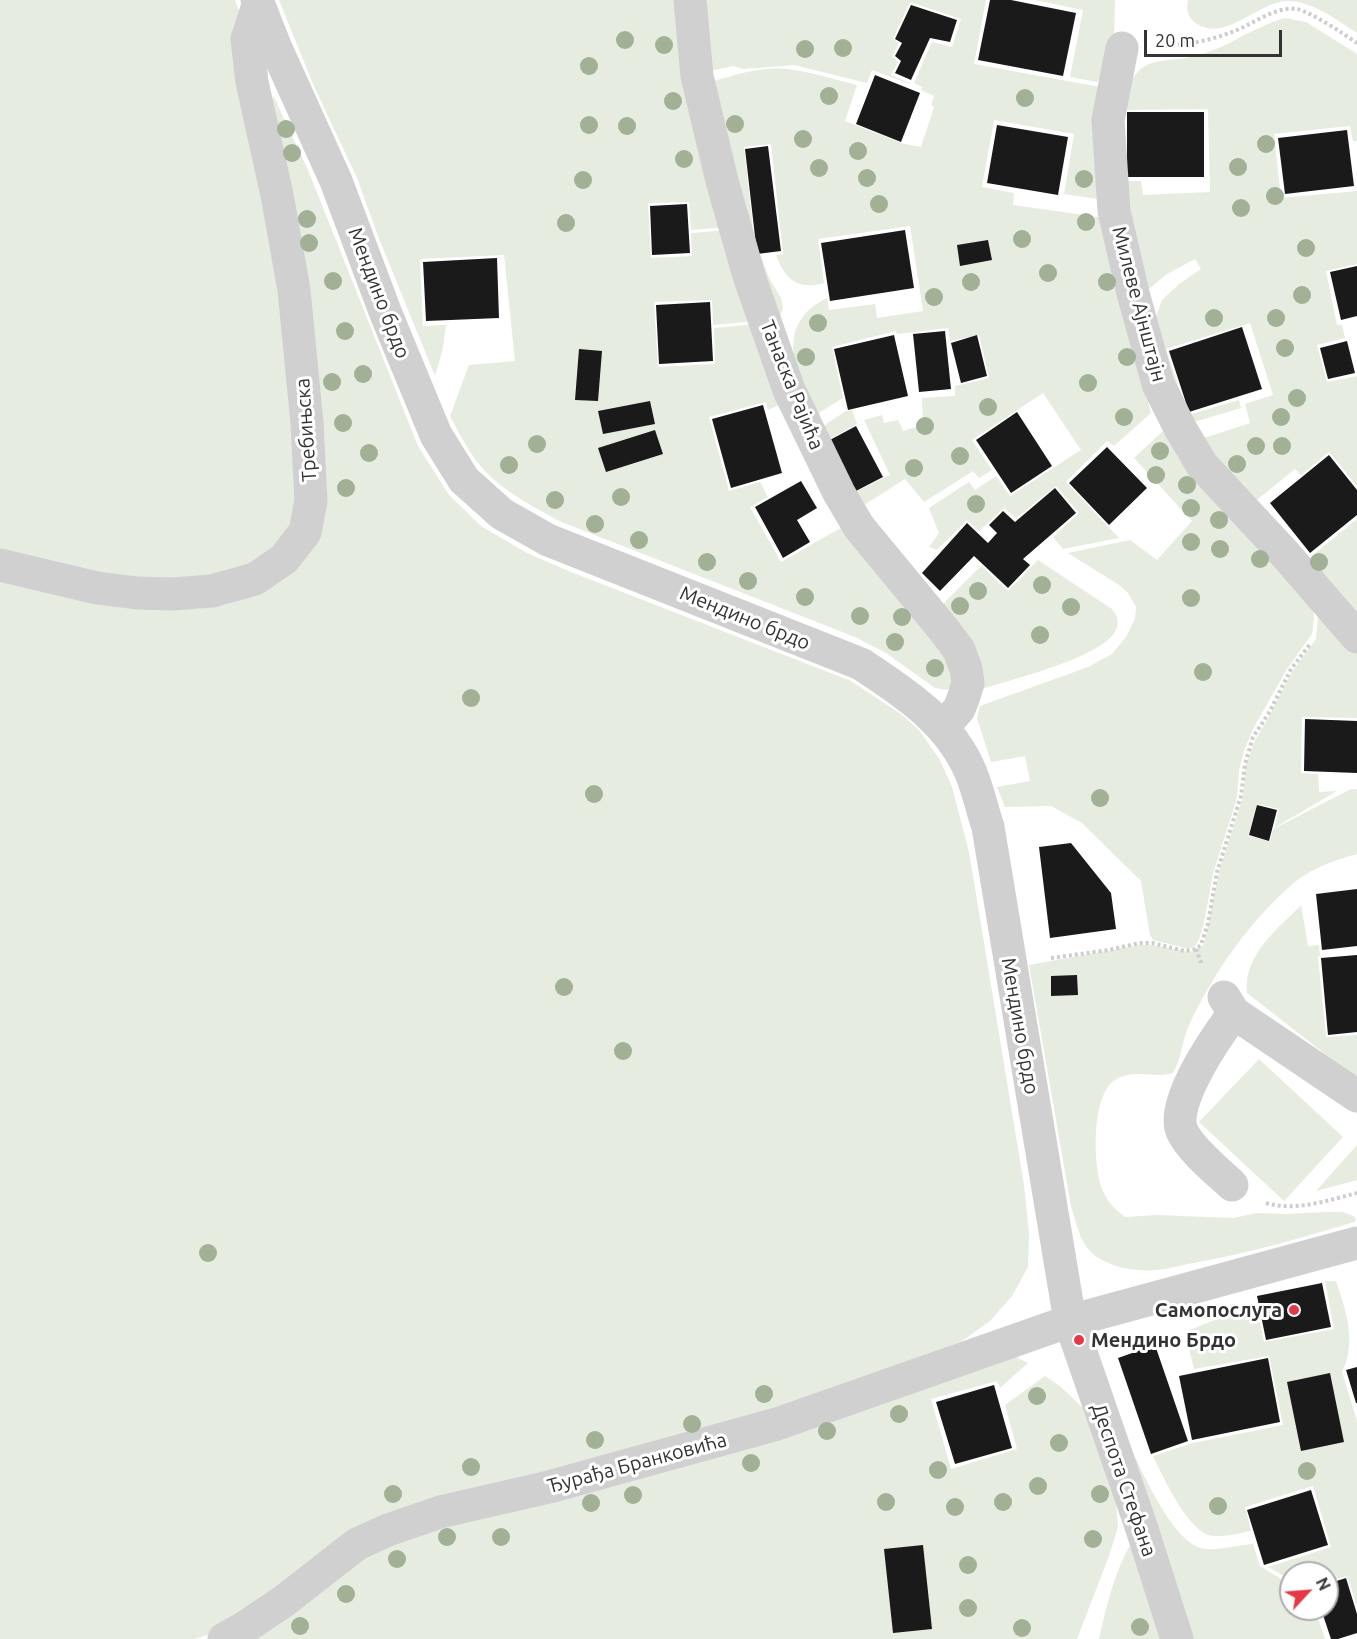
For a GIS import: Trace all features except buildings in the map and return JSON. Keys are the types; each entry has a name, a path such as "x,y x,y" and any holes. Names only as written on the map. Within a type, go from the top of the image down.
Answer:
{"street":[{"name":"Танаска Рајића","path":"690,0 698,76 722,181 749,276 789,390 839,493 859,526 959,650 968,683 959,710 944,727"},
{"name":"Мендино брдо","path":"258,2 336,181 386,314 436,435 464,480 502,514 548,540 861,664 903,692 944,727 971,772 988,827 1070,1321"},
{"name":"Требињска","path":"0,565 97,588 138,594 212,591 255,579 284,560 305,532 311,490 294,290 277,195 252,82 247,39 258,2"},
{"name":"Милеве Ајнштајн","path":"1122,48 1108,120 1114,211 1158,384 1202,465 1321,594 1357,637"},
{"path":"1232,1185 1188,1141 1180,1126 1179,1114 1188,1089 1218,1035 1229,1005 1357,1096"},
{"name":"Ђурађа Бранковића","path":"224,1639 284,1601 357,1544 388,1530 440,1512 549,1487 777,1424 1070,1321 1357,1244"},
{"name":"Деспота Стефана","path":"1070,1321 1141,1526 1177,1639"}],"path":[{"path":"1122,48 1184,45 1213,39 1279,11 1297,9 1357,43"},
{"path":"1010,963 1109,950 1139,943 1152,943 1185,951 1196,949 1200,945 1208,923 1217,872 1241,796 1245,764 1253,737 1270,711 1291,669 1316,633 1317,606 1321,594"},
{"path":"1232,1185 1256,1200 1283,1206 1310,1203 1357,1192"}],"shaded area":[{"path":"0,0 235,0 241,16 279,261 290,359 296,513 273,547 242,567 204,578 162,580 76,568 0,550"},
{"path":"279,0 681,0 726,227 691,230 689,202 648,203 651,258 692,256 691,233 728,230 756,321 713,325 712,300 654,302 658,367 715,364 714,328 757,324 783,403 768,410 766,402 709,417 729,491 760,482 768,497 750,507 781,562 844,526 950,656 952,687 946,690 935,688 886,653 855,637 559,521 516,496 485,472 468,449 450,416 469,365 515,361 504,255 420,259 423,326 446,325 443,348 435,376 357,178 313,84"},
{"path":"696,0 986,0 974,64 1100,87 1099,139 1104,200 1064,194 1074,134 994,120 982,187 1014,193 1013,205 1106,218 1122,300 1151,413 1114,446 1107,441 1066,482 1119,538 1063,549 1053,537 1079,513 1056,486 1016,518 1004,508 979,531 967,520 937,550 929,547 939,533 929,508 969,482 975,490 996,476 1010,496 1081,450 1043,393 972,440 992,470 979,478 973,471 924,502 905,479 864,505 884,534 873,525 854,500 838,471 820,428 846,411 852,410 857,424 826,441 853,493 890,475 864,420 882,415 884,423 898,420 903,431 923,425 922,398 955,396 955,386 989,378 979,335 950,341 948,328 897,334 896,331 832,347 843,398 814,416 796,367 794,336 800,322 810,309 827,298 829,310 875,304 877,318 923,311 910,226 818,239 824,283 807,285 794,281 788,277 776,255 783,254 771,144 744,147 756,256 761,256 769,278 781,298 783,308 780,316 774,316 762,291 747,243 708,93 711,82 752,71 784,69 857,85 845,121 904,144 921,147 934,107 931,105 934,96 921,90 922,87 914,83 932,42 952,47 961,19 910,2 893,39 899,43 892,56 898,62 891,75 910,84 872,70 867,83 794,65 744,69 733,66 707,70 700,59"},
{"path":"1035,0 1115,0 1111,55 1108,66 1097,82 1070,77 1083,10"},
{"path":"1188,0 1357,0 1357,33 1314,7 1286,1 1275,3 1230,25 1208,28 1197,24 1192,19 1188,10"},
{"path":"1285,18 1306,22 1357,54 1357,141 1353,141 1350,126 1274,134 1281,198 1357,191 1357,264 1326,271 1337,325 1342,325 1345,338 1317,345 1327,382 1357,376 1357,486 1329,452 1301,475 1295,469 1252,504 1201,439 1250,423 1245,404 1273,395 1250,323 1166,349 1188,415 1239,400 1241,408 1194,422 1186,419 1154,322 1162,300 1179,284 1201,269 1195,259 1167,274 1143,294 1123,181 1141,181 1143,195 1210,192 1208,109 1122,110 1131,82 1147,65 1203,54"},
{"path":"273,95 308,170 418,446 449,495 481,526 527,553 851,681 901,714 919,730 940,760 952,787 969,852 1024,1185 1029,1233 1028,1267 1012,1296 990,1321 962,1341 785,1412 493,1488 217,1632 194,1639 0,1639 0,577 196,609 225,605 259,594 300,565"},
{"path":"1165,429 1313,598 1314,619 1312,634 1287,669 1253,729 1244,751 1239,771 1237,798 1213,874 1204,923 1199,940 1189,949 1153,940 1150,935 1141,881 1082,823 1051,806 1005,807 997,787 1030,781 1025,756 991,762 977,718 980,706 1088,667 1112,654 1126,637 1135,619 1136,607 1128,593 1068,553 1130,540 1157,560 1192,521 1134,458"},
{"path":"1357,519 1357,619 1307,560"},
{"path":"1038,560 1112,609 1118,624 1116,630 1093,650 1075,658 982,689 940,607 981,566 1008,591"},
{"path":"1318,615 1357,653 1357,718 1302,717 1301,773 1318,774 1319,792 1337,791 1274,828 1279,809 1257,804 1248,836 1270,841 1273,829 1351,789 1357,789 1357,854 1324,865 1302,877 1279,897 1248,930 1222,966 1199,1005 1187,1031 1173,1073 1122,1076 1107,1088 1101,1100 1098,1116 1097,1168 1108,1200 1125,1217 1157,1215 1234,1218 1256,1213 1342,1212 1354,1216 1356,1220 1273,1245 1172,1268 1145,1270 1119,1267 1091,1252 1076,1224 1029,965 1139,945 1190,952 1201,948 1204,944 1219,872 1243,797 1246,765 1255,740 1292,672 1316,639"},
{"path":"1301,905 1308,946 1319,945 1320,956 1318,957 1326,1037 1357,1035 1357,1079 1247,993 1247,979 1256,955 1272,934"},
{"path":"1259,1059 1343,1137 1284,1201 1199,1122"},
{"path":"1357,1145 1357,1180 1316,1191"},
{"path":"1325,1281 1336,1281 1348,1326 1349,1349 1342,1372 1357,1421 1357,1606 1347,1576 1339,1578 1339,1561 1287,1561 1331,1547 1313,1486 1245,1507 1251,1531 1214,1536 1195,1526 1186,1516 1153,1456 1193,1443 1283,1425 1269,1356 1194,1369 1185,1332 1256,1303 1264,1342 1334,1329"},
{"path":"1014,1356 1028,1363 1000,1388 997,1381 931,1399 951,1469 1017,1449 1005,1405 1045,1376 1061,1387 1083,1408 1115,1488 1118,1527 1077,1639 247,1639 385,1544"},
{"path":"1124,1435 1158,1501 1181,1534 1193,1545 1206,1549 1253,1544 1260,1566 1279,1578 1279,1621 1319,1621 1325,1639 1193,1639"},
{"path":"1134,1539 1166,1639 1099,1639 1117,1574"},
{"path":"1279,1564 1279,1573 1268,1567"}],"place":[{"name":"Самопослуга","path":"1294,1310"},
{"name":"Мендино Брдо","path":"1079,1340"}]}
